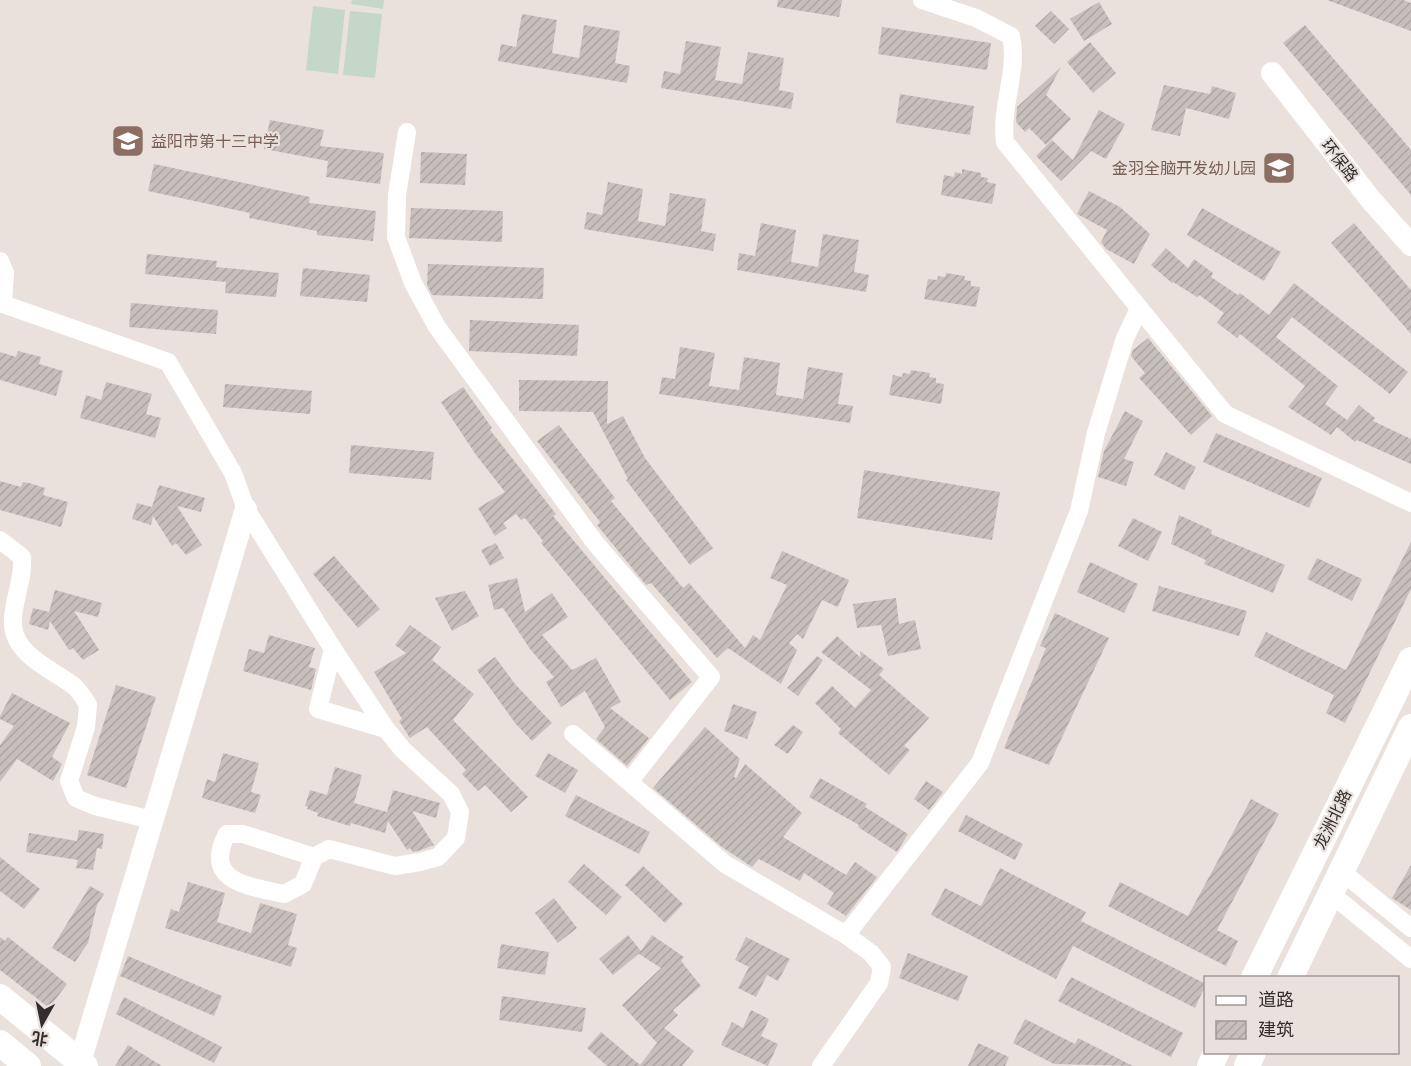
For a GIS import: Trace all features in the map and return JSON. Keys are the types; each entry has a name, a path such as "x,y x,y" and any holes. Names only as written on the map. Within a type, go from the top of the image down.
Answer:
{"main road":[{"name":"龙洲北路","path":"1255,976 1411,660"},
{"name":"龙洲北路","path":"1291,976 1411,727"},
{"path":"0,997 82,1064"},
{"path":"0,1043 28,1066"}],"street":[{"path":"922,0 976,18 1011,36 1014,50 1002,121 1005,142 1225,414 1411,503"},
{"name":"环保路","path":"1272,73 1371,200 1411,245"},
{"path":"407,132 397,195 396,237 413,283 437,327 596,544 711,677 629,782"},
{"path":"0,261 5,273 2,303 168,362 233,473 246,509 333,649 386,729 403,750 451,794 460,812 456,838 438,857 395,866 329,849 314,857 303,884 284,894 233,881 221,865 219,849 227,834 243,834 314,857"},
{"path":"846,935 980,763 1079,510 1096,433 1125,338 1139,309"},
{"path":"82,1064 152,820 246,509"},
{"path":"0,540 22,557 23,575 16,597 13,627 27,654 76,688 88,705 86,727 69,781 76,798 95,806 152,820"},
{"path":"333,649 318,709 386,729"},
{"path":"573,734 725,864 846,935 871,953 882,967 879,983 821,1066"},
{"path":"1336,882 1411,928"},
{"path":"1336,882 1411,958"}],"green space":[{"path":"352,0 384,0 383,9 351,4"},
{"path":"313,6 345,10 338,74 306,70"},
{"path":"350,11 382,14 375,78 343,75"}],"building":[{"path":"778,0 842,0 839,17 777,7"},
{"path":"1327,0 1403,0 1411,3 1411,31"},
{"path":"1099,2 1112,24 1084,41 1070,19"},
{"path":"1051,11 1069,29 1054,44 1035,26"},
{"path":"522,14 557,20 552,53 579,58 584,25 620,31 615,63 630,66 627,83 498,61 501,44 516,47"},
{"path":"1305,25 1411,150 1411,195 1283,43"},
{"path":"882,27 991,43 987,70 878,54"},
{"path":"686,41 721,47 715,80 742,84 748,52 784,58 779,90 794,93 791,109 661,88 664,71 680,74"},
{"path":"1090,42 1116,73 1093,93 1067,62"},
{"path":"1061,67 1046,95 1071,119 1046,145 1029,128 1025,132 1016,122 1017,107"},
{"path":"1164,85 1210,94 1212,86 1236,93 1229,119 1186,108 1180,136 1151,130"},
{"path":"900,94 974,106 970,135 896,123"},
{"path":"1099,110 1125,124 1106,159 1091,151 1061,181 1036,156 1052,140 1073,160"},
{"path":"270,120 324,130 320,146 384,153 380,184 326,177 328,161 264,149"},
{"path":"421,152 467,154 465,185 420,183"},
{"path":"154,164 310,197 309,203 376,211 373,241 317,235 317,231 249,218 250,213 148,191"},
{"path":"962,169 981,173 981,177 988,178 987,182 996,184 992,204 941,195 944,175 954,177 955,172 962,174"},
{"path":"608,182 643,189 638,221 665,226 670,193 706,199 701,231 716,234 713,251 584,229 587,212 602,215"},
{"path":"1089,191 1120,207 1150,234 1134,264 1106,249 1101,242 1107,230 1077,214"},
{"path":"411,208 503,211 502,242 409,238"},
{"path":"1202,208 1281,252 1264,281 1187,235"},
{"path":"761,223 796,230 791,262 818,267 823,234 859,240 854,272 869,275 866,292 737,270 739,253 755,256"},
{"path":"1354,223 1411,290 1411,334 1331,243"},
{"path":"1166,248 1188,268 1194,259 1213,273 1211,277 1238,295 1240,293 1269,315 1294,283 1408,372 1390,394 1292,317 1276,337 1338,386 1325,404 1347,420 1359,405 1375,418 1373,421 1411,439 1411,464 1357,440 1355,442 1337,427 1331,435 1288,407 1305,386 1240,334 1237,338 1217,323 1224,313 1199,295 1197,297 1172,283 1151,265"},
{"path":"147,254 217,261 216,267 279,273 276,297 225,293 226,282 145,274"},
{"path":"428,264 544,268 543,299 432,295 427,285"},
{"path":"303,268 370,275 367,302 300,296"},
{"path":"946,273 965,276 964,280 971,281 971,286 980,287 976,307 924,299 928,279 937,280 938,276 945,277"},
{"path":"131,303 218,310 216,334 129,327"},
{"path":"470,320 579,325 577,356 469,351"},
{"path":"1148,338 1212,416 1191,435 1139,378 1145,373 1131,356 1133,350"},
{"path":"680,347 715,353 709,386 739,390 744,357 780,363 776,395 803,399 808,367 843,373 838,404 853,406 850,423 659,394 662,377 675,379"},
{"path":"18,351 41,357 39,364 63,371 56,396 0,380 0,352 16,357"},
{"path":"911,370 930,373 929,377 936,378 936,383 944,384 941,404 889,395 893,375 902,377 903,373 910,374"},
{"path":"519,380 608,381 607,424 623,416 645,458 713,548 690,565 626,480 628,479 593,412 519,411"},
{"path":"106,382 152,394 146,414 161,418 155,438 80,418 86,395 101,400"},
{"path":"225,384 312,391 310,414 223,407"},
{"path":"463,387 492,428 490,430 556,514 553,516 692,682 670,700 541,543 543,541 525,518 521,520 516,514 503,523 507,528 495,536 478,508 505,492 476,455 441,402"},
{"path":"1125,411 1143,421 1124,459 1134,462 1126,486 1098,477 1104,451"},
{"path":"559,425 615,498 611,501 683,588 689,583 745,648 753,635 760,640 787,585 770,578 782,551 849,580 838,607 822,600 803,639 797,634 789,643 797,650 781,684 728,648 717,658 651,583 646,585 597,525 600,522 537,441"},
{"path":"1216,433 1322,478 1309,508 1203,462"},
{"path":"351,445 434,452 431,480 349,473"},
{"path":"1166,452 1196,467 1184,490 1154,475"},
{"path":"864,470 1000,492 992,540 857,518"},
{"path":"0,481 21,487 23,482 29,483 45,488 43,495 68,502 61,527 0,510"},
{"path":"159,485 205,498 201,512 177,506 202,545 186,555 176,543 172,546 153,516 151,525 132,519 137,503 152,507"},
{"path":"1179,515 1212,530 1211,534 1285,565 1273,593 1204,564 1206,560 1171,544"},
{"path":"1133,518 1162,532 1148,561 1118,546"},
{"path":"1411,542 1411,589 1345,723 1326,713 1334,695 1254,656 1266,632 1346,670"},
{"path":"496,543 504,558 490,566 481,550"},
{"path":"334,556 380,609 358,628 313,574"},
{"path":"1317,558 1362,579 1352,601 1307,579"},
{"path":"1090,562 1138,584 1124,613 1077,592"},
{"path":"517,578 525,612 552,593 568,617 542,635 572,670 596,658 621,702 610,708 649,738 627,766 596,739 605,727 585,691 561,707 546,682 554,677 530,649 503,608 494,610 488,585"},
{"path":"1159,586 1247,611 1239,636 1152,611"},
{"path":"55,590 102,603 98,617 74,611 99,650 83,660 73,648 69,650 50,621 48,630 29,624 33,608 49,612"},
{"path":"465,591 479,616 452,631 435,598"},
{"path":"896,598 899,624 915,620 921,649 888,656 881,625 857,628 853,604"},
{"path":"1055,613 1109,638 1049,765 1004,748 1046,648 1040,646"},
{"path":"410,625 441,647 432,660 474,694 453,720 528,797 511,812 485,785 478,791 462,774 466,770 427,727 410,738 399,721 402,719 374,672 406,653 395,645"},
{"path":"269,635 315,648 309,667 316,669 311,690 243,671 249,649 264,653"},
{"path":"837,636 861,658 860,651 884,669 879,675 929,718 904,746 910,750 889,775 838,733 841,729 815,703 832,686 855,708 871,690 821,652"},
{"path":"817,656 823,660 798,696 787,688"},
{"path":"495,657 515,684 552,723 532,741 515,723 477,670"},
{"path":"116,685 156,697 126,788 87,775"},
{"path":"12,693 70,723 52,757 62,764 53,781 17,759 0,782 0,745 14,726 0,719 0,716"},
{"path":"733,704 757,712 747,739 724,731"},
{"path":"793,725 803,732 788,754 774,745"},
{"path":"705,727 740,759 734,777 736,778 745,764 802,813 783,837 846,875 855,862 877,877 846,916 827,904 834,893 804,873 800,881 759,859 752,867 722,847 653,788"},
{"path":"223,753 259,763 251,792 261,795 255,813 202,798 207,779 215,782"},
{"path":"548,753 578,770 565,793 535,776"},
{"path":"335,767 362,775 354,803 387,812 393,790 440,803 436,818 412,811 434,845 413,852 410,848 407,850 388,821 385,833 317,816 318,813 307,809 308,807 305,806 310,790 327,795"},
{"path":"820,778 867,804 865,807 908,834 897,852 858,827 859,825 809,797"},
{"path":"926,781 943,792 929,810 914,799"},
{"path":"576,795 650,832 639,854 565,816"},
{"path":"1251,799 1279,814 1217,930 1238,941 1226,966 1108,906 1120,882 1188,916"},
{"path":"966,815 1023,844 1015,860 958,831"},
{"path":"79,830 104,834 102,849 97,848 93,870 76,868 78,860 26,852 29,833 77,841"},
{"path":"0,857 40,889 24,909 0,891"},
{"path":"584,864 622,897 606,915 568,882"},
{"path":"1411,865 1411,910 1392,898"},
{"path":"643,866 683,904 665,923 625,885"},
{"path":"1000,868 1086,912 1081,921 1204,983 1204,988 1195,1008 1073,946 1056,979 931,915 945,888 981,906"},
{"path":"188,882 225,893 217,922 251,933 260,903 297,914 288,945 297,948 291,967 165,928 171,909 179,912"},
{"path":"90,886 104,894 97,905 88,943 75,962 52,948"},
{"path":"554,898 577,928 558,943 535,913"},
{"path":"628,935 641,951 652,935 684,957 681,961 701,986 673,1010 678,1015 664,1028 694,1051 682,1066 607,1066 587,1048 601,1032 640,1065 657,1043 622,1005 661,968 639,954 641,952 613,975 599,959"},
{"path":"0,937 5,941 8,937 67,984 49,1008 0,970"},
{"path":"746,937 790,959 778,981 767,975 756,997 738,988 749,967 735,960"},
{"path":"501,944 549,952 545,975 497,968"},
{"path":"908,953 968,976 958,1001 899,978"},
{"path":"128,956 222,996 214,1016 120,976"},
{"path":"1071,977 1183,1033 1171,1057 1058,1001"},
{"path":"502,996 586,1008 582,1032 499,1020"},
{"path":"124,997 222,1047 214,1063 116,1014"},
{"path":"751,1010 769,1019 761,1036 778,1044 768,1066 721,1045 732,1022 743,1028"},
{"path":"1025,1019 1075,1044 1078,1038 1133,1066 1054,1064 1013,1043"},
{"path":"978,1043 1009,1057 1005,1066 968,1066"},
{"path":"128,1045 162,1066 115,1066"}],"place":[{"name":"益阳市第十三中学","path":"128,141"},
{"name":"金羽全脑开发幼儿园","path":"1279,168"}]}
